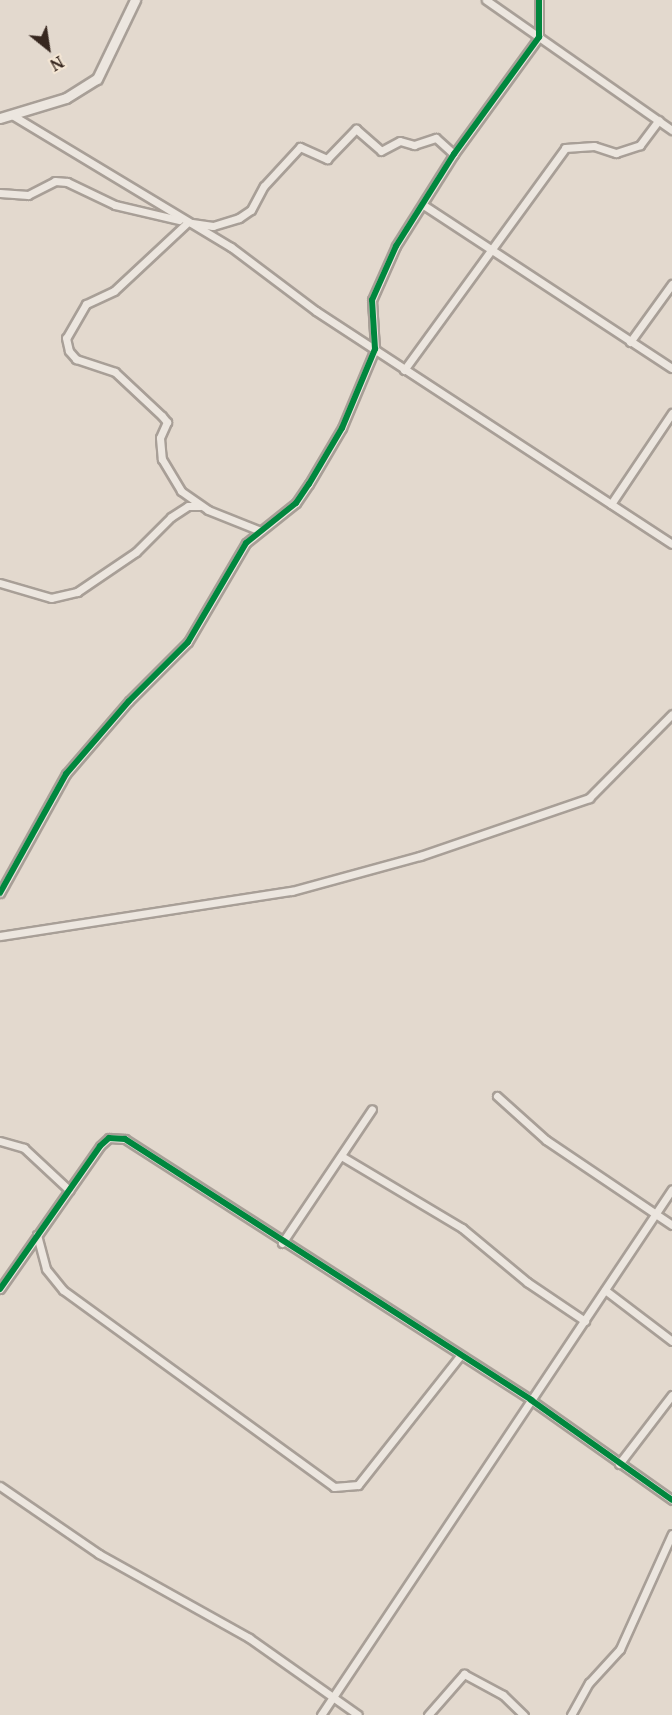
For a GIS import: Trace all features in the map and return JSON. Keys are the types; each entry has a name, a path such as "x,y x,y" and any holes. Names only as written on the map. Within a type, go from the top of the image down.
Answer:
{"street":[{"path":"0,118 66,98 97,80 135,0"},
{"path":"486,0 672,130"},
{"path":"0,892 64,777 129,701 188,642 216,599 226,572 258,530 296,503 309,484 342,428 375,349 372,300 396,246 425,206 454,154 539,37 539,0"},
{"path":"12,115 231,247 404,370 672,544"},
{"path":"404,370 565,148 594,146 616,153 640,145 659,120"},
{"path":"0,193 28,195 55,181 67,182 116,205 213,226 239,218 251,210 264,186 300,147 327,159 356,129 381,151 400,141 414,145 436,138 454,154"},
{"path":"425,206 491,252 672,368"},
{"path":"188,222 114,291 86,304 66,338 76,359 115,372 162,416 167,423 160,438 168,473 202,506 258,530"},
{"path":"630,342 672,284"},
{"path":"611,504 672,413"},
{"path":"0,583 51,598 77,592 136,552 188,506 202,506"},
{"path":"0,936 292,891 420,856 589,798 672,714"},
{"path":"497,1096 546,1140 672,1225"},
{"path":"282,1243 343,1157 372,1109"},
{"path":"0,1289 100,1146 109,1138 125,1139 459,1357 531,1400 672,1500"},
{"path":"0,1141 24,1148 69,1190"},
{"path":"343,1157 470,1233 527,1282 585,1322"},
{"path":"321,1715 672,1189"},
{"path":"37,1235 46,1269 63,1290 245,1418 333,1487 358,1485 459,1357"},
{"path":"604,1290 672,1341"},
{"path":"619,1464 672,1395"},
{"path":"0,1486 99,1554 249,1638 358,1715"},
{"path":"571,1715 589,1683 620,1649 672,1534"},
{"path":"428,1715 464,1674 503,1695 524,1715"}],"cycle path":[{"path":"0,893 66,774 129,701 188,642 246,543 296,503 309,484 342,428 375,349 372,300 396,246 454,154 539,37 539,0"},
{"path":"0,1289 100,1146 109,1138 125,1139 531,1400 672,1500"}]}
